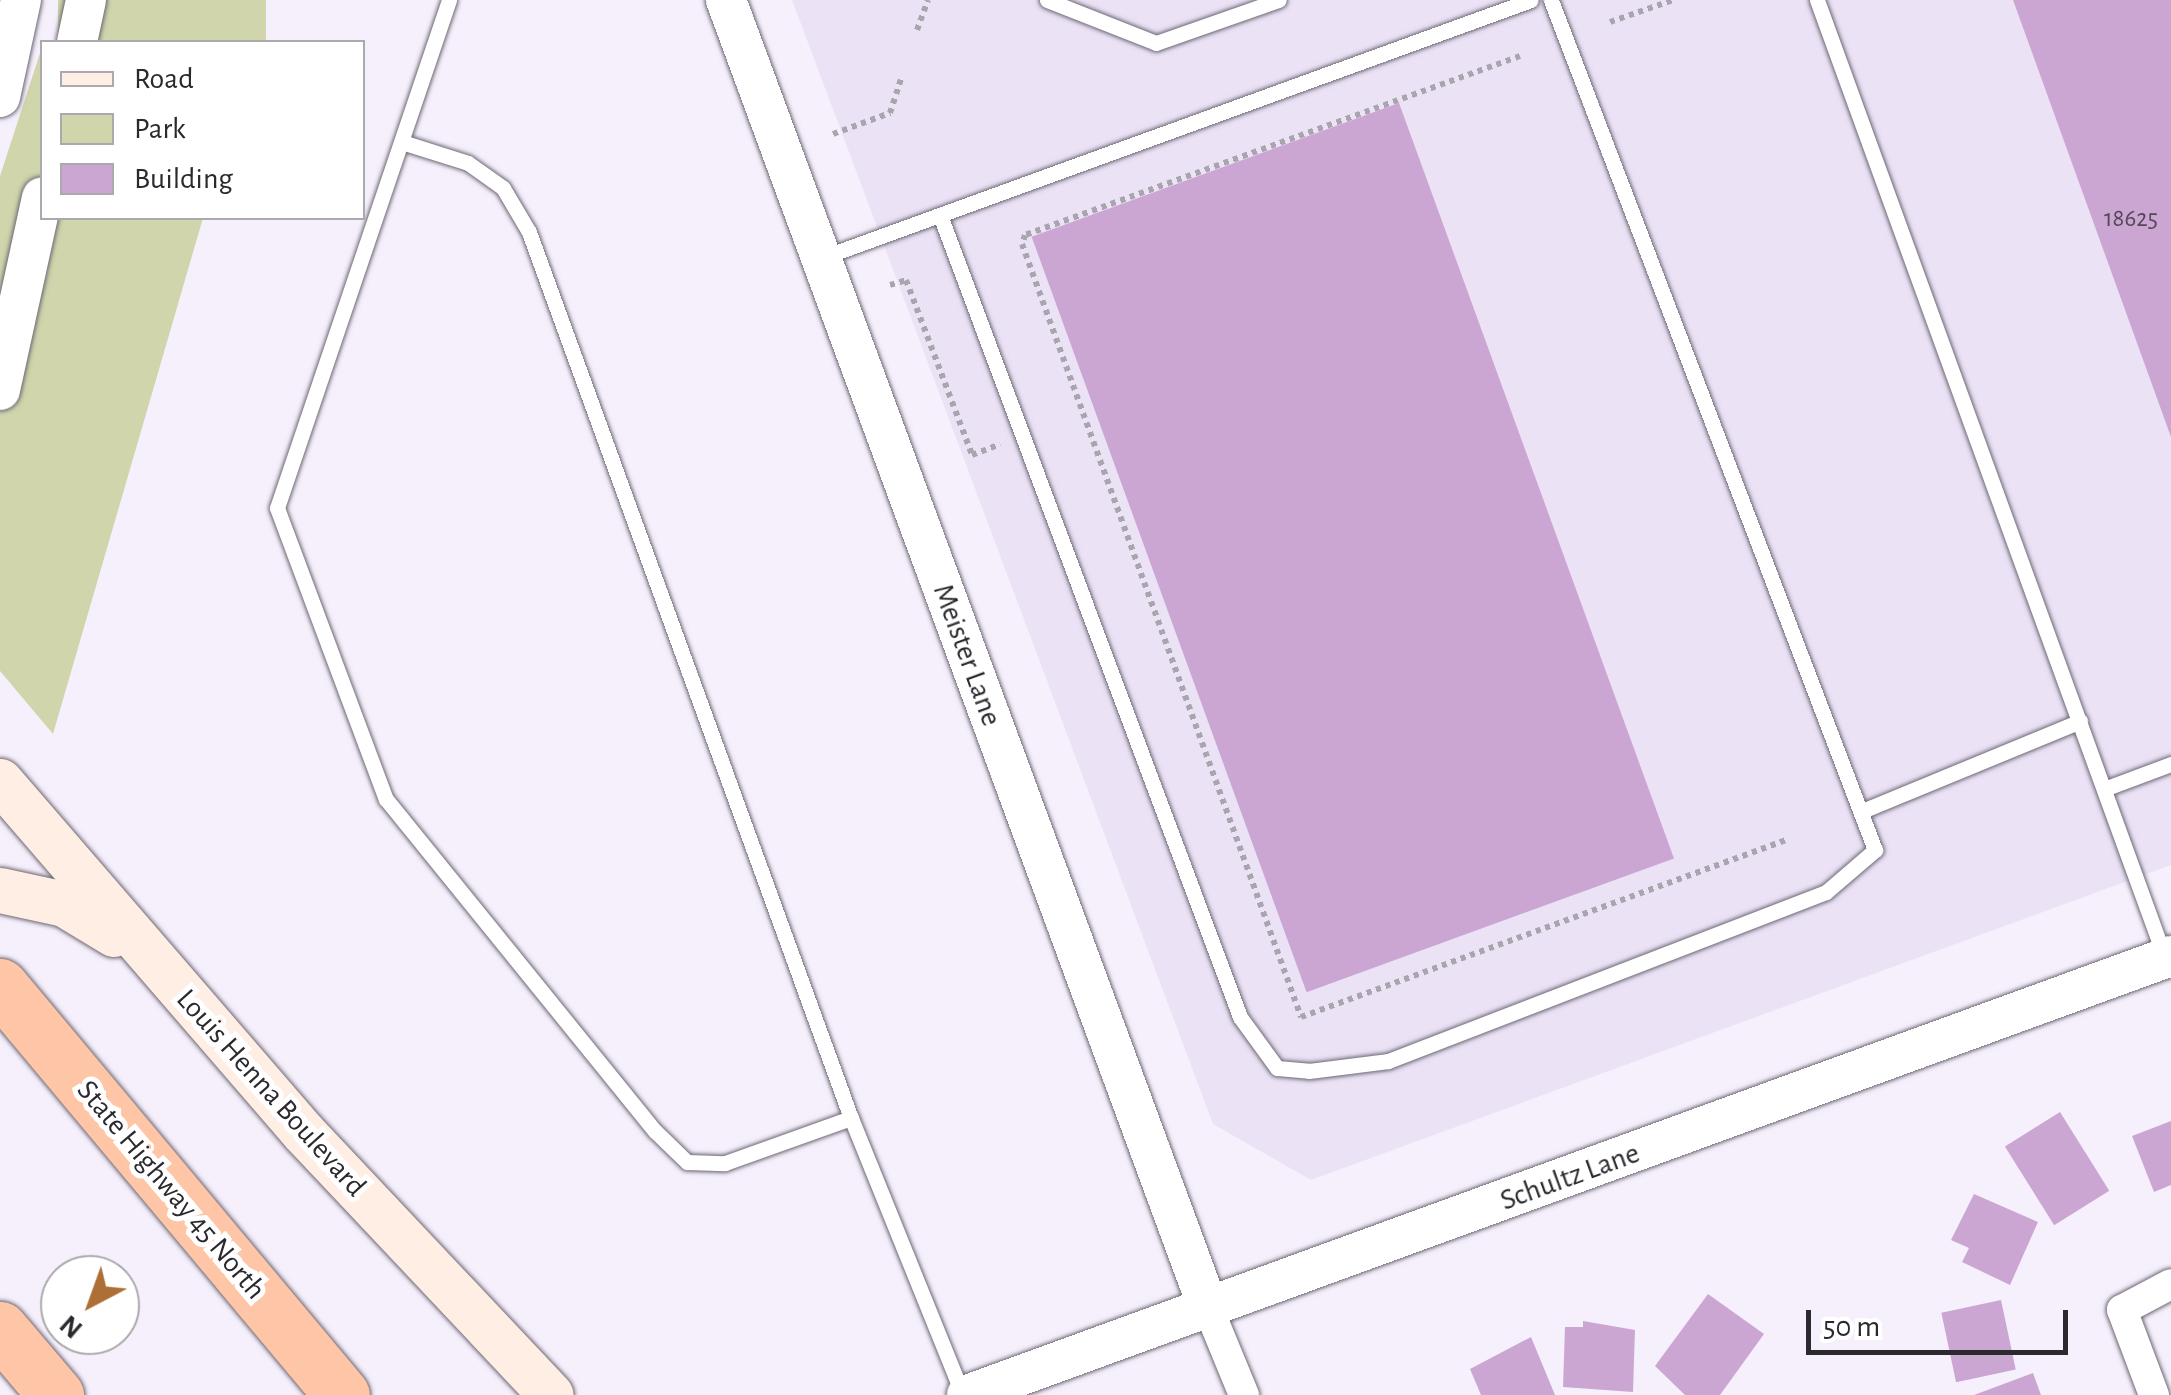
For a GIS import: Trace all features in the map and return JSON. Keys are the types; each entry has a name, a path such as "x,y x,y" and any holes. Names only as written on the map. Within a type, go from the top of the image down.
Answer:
{"highway":[{"name":"State Highway 45 North","path":"0,986 342,1395"},
{"path":"0,1328 56,1395"}],"main road":[{"name":"Louis Henna Boulevard","path":"0,782 303,1132 551,1395"},
{"path":"0,890 64,904 139,944"}],"street":[{"path":"0,97 21,0"},
{"path":"76,40 86,0"},
{"name":"Meister Lane","path":"726,0 1208,1310"},
{"path":"0,390 40,207"},
{"name":"Schultz Lane","path":"965,1395 1208,1310 2168,957"},
{"path":"2154,1395 2122,1310 2171,1284"},
{"path":"1208,1310 1244,1395"},
{"path":"518,1361 576,1395"}],"lane":[{"path":"450,0 405,143 277,508 386,799 654,1131 687,1162 725,1163 851,1118"},
{"path":"1047,0 1156,43 1279,0"},
{"path":"821,258 1531,0"},
{"path":"940,215 1240,1017 1277,1068 1309,1071 1388,1061 1826,892 1875,850 1550,0"},
{"path":"1817,0 2168,957"},
{"path":"405,143 468,162 492,180 529,232 851,1118 965,1395"},
{"path":"1862,811 2080,722"},
{"path":"2104,789 2171,764"}],"path":[{"path":"917,30 928,0"},
{"path":"1610,22 1673,0"},
{"path":"1520,56 1025,234 1022,244 1301,1017 1786,840"},
{"path":"833,134 890,113 902,76"},
{"path":"890,285 906,280 972,455 1004,443"}],"shaded area":[{"path":"792,0 2171,0 2171,865 1311,1180 1213,1124"}],"green space":[{"path":"58,0 266,0 266,40 58,40"},
{"path":"40,53 40,220 202,220 53,734 0,671 0,176"}],"building":[{"path":"2013,0 2171,0 2171,437"},
{"path":"1399,103 1674,859 1307,992 1032,237"},
{"path":"2060,1112 2109,1191 2054,1225 2005,1146"},
{"path":"2171,1121 2171,1185 2154,1192 2132,1136"},
{"path":"1974,1194 2038,1222 2010,1285 1962,1262 1969,1248 1951,1240"},
{"path":"1708,1294 1764,1334 1720,1395 1685,1395 1655,1366"},
{"path":"2001,1300 2016,1369 1956,1382 1941,1313"},
{"path":"1583,1321 1635,1330 1633,1392 1563,1387 1565,1327 1583,1327"},
{"path":"1531,1337 1555,1395 1481,1395 1470,1369"},
{"path":"2033,1373 2041,1395 1974,1395"}]}
